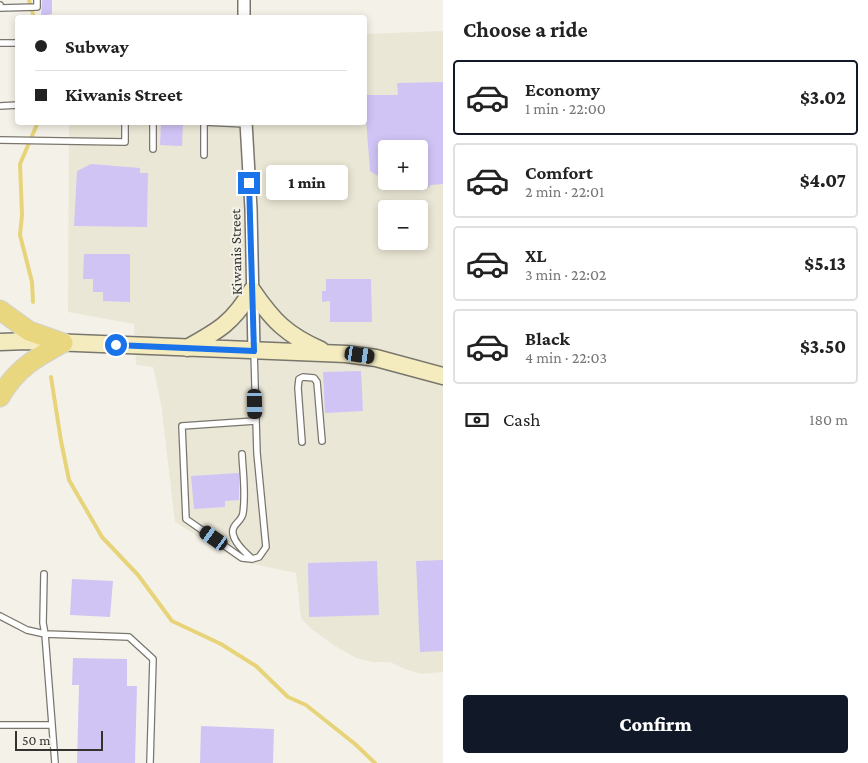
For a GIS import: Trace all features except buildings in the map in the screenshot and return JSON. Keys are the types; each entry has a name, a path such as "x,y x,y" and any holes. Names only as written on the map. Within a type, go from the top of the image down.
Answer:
{"main road":[{"path":"186,348 210,336 227,323 242,308 252,290 266,311 282,327 300,341 328,353"},
{"path":"0,310 29,331 63,343"},
{"path":"0,342 27,341 328,353 376,358 443,376"},
{"path":"0,397 8,383 20,369 63,343"}],"street":[{"path":"244,0 244,15"},
{"name":"Kiwanis Street","path":"246,125 254,351"}],"lane":[{"path":"0,5 0,8 36,7 36,0"},
{"path":"0,43 15,43"},
{"path":"0,106 15,105"},
{"path":"0,140 125,142 125,125"},
{"path":"153,125 153,149"},
{"path":"204,125 204,155"},
{"path":"254,351 255,421 266,547 259,557 242,558 186,519 182,426 255,421"},
{"path":"302,442 298,388 299,379 303,377 312,377 316,380 322,441"},
{"path":"242,454 243,514 234,527 233,534 240,546 252,558"},
{"path":"44,574 43,623 55,763"},
{"path":"0,616 33,633 129,637 153,659 150,763"},
{"path":"0,725 52,725"}],"shaded area":[{"path":"443,31 443,672 421,674 390,662 373,662 356,658 310,628 301,618 296,573 238,561 175,522 161,404 153,367 136,365 134,324 68,312 69,125 367,125 367,34"}],"waterway":[{"path":"29,0 33,15"},
{"path":"33,302 32,282 20,235 22,215 20,164 37,125"},
{"path":"51,377 69,480 102,537 138,575 172,621 221,644 256,666 288,697 306,705 355,744 375,763"}],"route":[{"path":"116,345 254,351 249,183"}]}
